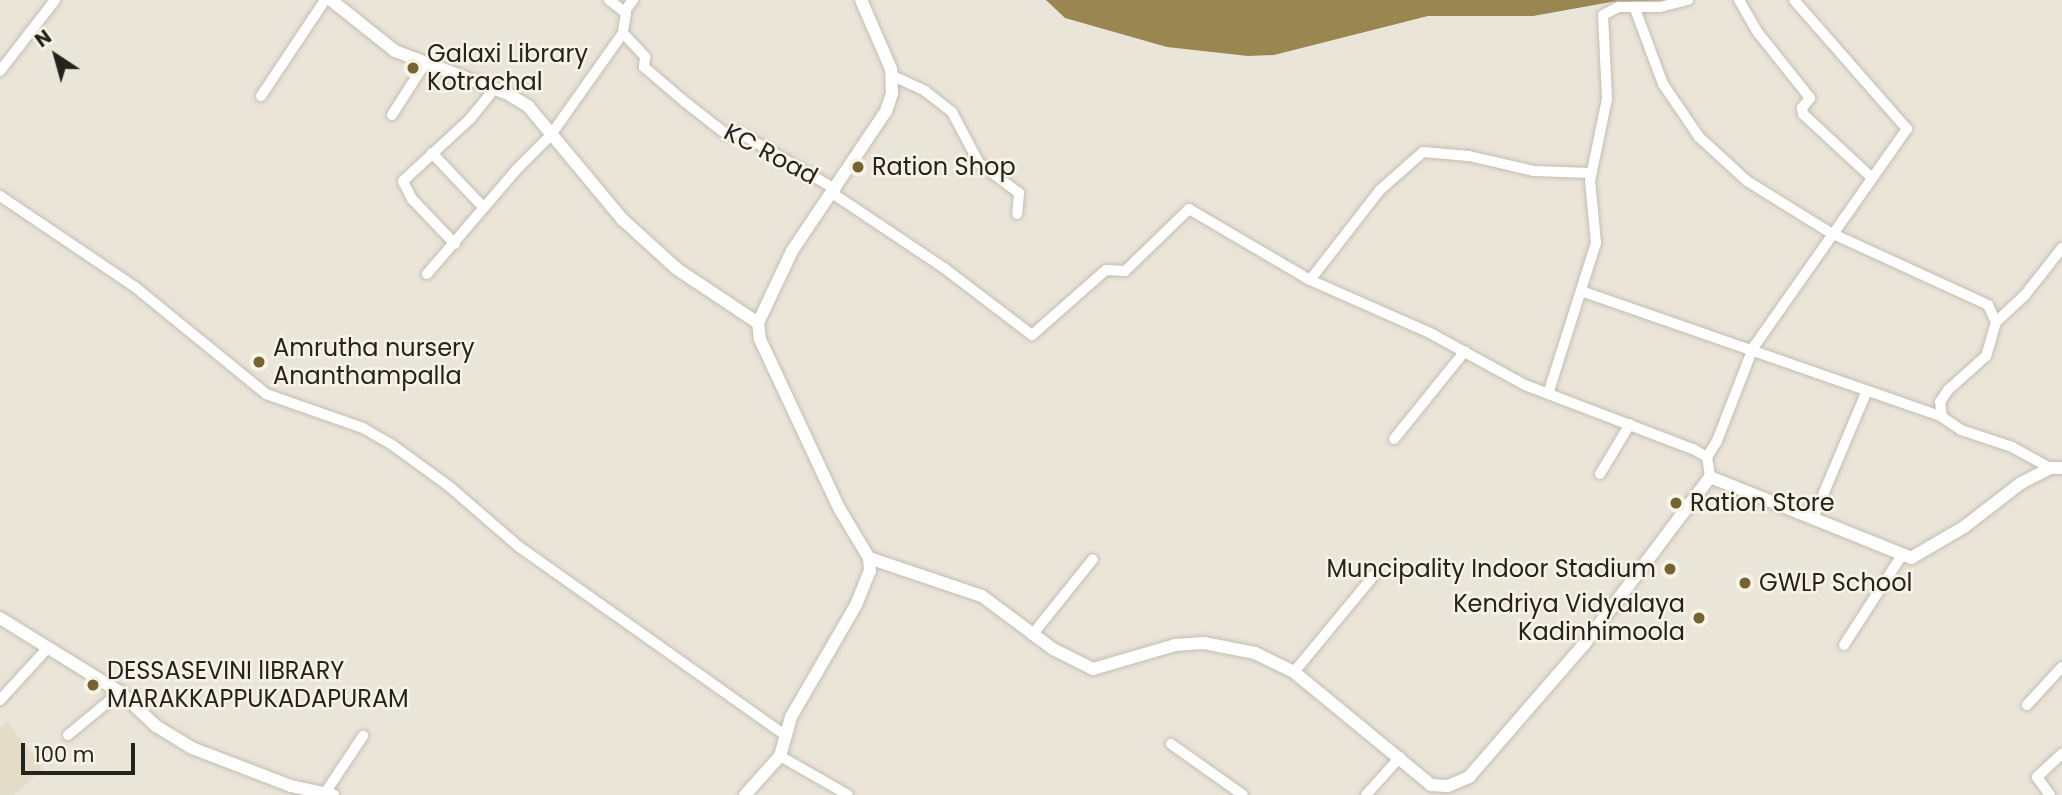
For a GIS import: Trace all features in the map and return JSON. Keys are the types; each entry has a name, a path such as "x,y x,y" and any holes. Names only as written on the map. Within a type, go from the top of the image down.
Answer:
{"main road":[{"path":"331,0 395,51 424,65 494,89 528,106 551,136 571,152 622,219 668,261 758,323"},
{"path":"745,795 780,756 791,717 868,583 869,558 816,460 760,339 758,323 792,251 886,111 891,75 861,0"},
{"path":"1430,785 1448,786 1469,777 1585,643 1710,477 1814,516 1911,558 1964,527 2021,483 2056,468"},
{"path":"869,558 982,596 1004,609 1032,635 1093,669 1106,669 1146,650 1204,643 1255,653 1294,672 1400,757 1440,795"},
{"path":"0,618 46,650 120,692 156,726 192,748 291,786 329,794"}],"street":[{"path":"0,71 55,0"},
{"path":"261,96 325,0"},
{"path":"609,0 624,12"},
{"path":"427,274 455,244 483,207 551,136 622,33 624,12 633,0"},
{"path":"1549,391 1584,292 1596,243 1590,173 1607,99 1602,15 1609,8 1635,9 1688,0"},
{"path":"1739,0 1759,34 1810,98 1802,108 1803,114 1872,178"},
{"path":"1710,477 1707,457 1717,441 1753,348 1831,233 1907,129 1904,121 1814,28 1794,0"},
{"path":"1635,9 1663,84 1699,136 1746,181 1831,233 1988,305 1996,322"},
{"name":"KC Road","path":"622,33 645,57 644,67 726,134 738,132 833,191"},
{"path":"392,115 424,65"},
{"path":"891,75 925,91 952,113 979,163 1018,193 1017,214"},
{"path":"455,244 412,199 403,181 494,89"},
{"path":"1310,280 1380,190 1423,152 1469,156 1534,171 1590,173"},
{"path":"432,153 483,207"},
{"path":"833,191 944,268 1032,335 1106,270 1125,271 1189,209 1310,280 1465,351 1525,385 1549,391 1707,457"},
{"path":"0,196 135,287 267,394 363,428 391,444 450,487 518,547 786,736"},
{"path":"1942,417 1940,402 1948,390 1986,356 1996,322 2025,295 2062,248"},
{"path":"1584,292 1753,348 1866,393 1942,417 1961,430 2012,447 2056,468"},
{"path":"1394,439 1465,351"},
{"path":"1814,516 1866,393"},
{"path":"1600,474 1630,425"},
{"path":"1844,645 1902,555"},
{"path":"1032,635 1093,559"},
{"path":"1294,672 1376,573"},
{"path":"0,700 46,650"},
{"path":"2027,705 2062,667"},
{"path":"68,735 120,692"},
{"path":"329,794 363,736"},
{"path":"1171,744 1243,795"},
{"path":"2050,795 2037,777 2062,754"},
{"path":"780,756 848,795"},
{"path":"1366,795 1400,757"}],"shaded area":[{"path":"1046,0 1677,0 1611,2 1533,16 1428,16 1274,55 1248,56 1167,47 1065,18"},
{"path":"7,721 43,769 14,795 0,795 0,729"}],"place":[{"name":"Galaxi Library Kotrachal","path":"413,68"},
{"name":"Ration Shop","path":"858,167"},
{"name":"Amrutha nursery Ananthampalla","path":"259,362"},
{"name":"Ration Store","path":"1676,503"},
{"name":"Muncipality Indoor Stadium","path":"1670,569"},
{"name":"GWLP School","path":"1745,583"},
{"name":"Kendriya Vidyalaya Kadinhimoola","path":"1699,618"},
{"name":"DESSASEVINI lIBRARY MARAKKAPPUKADAPURAM","path":"93,685"}]}
